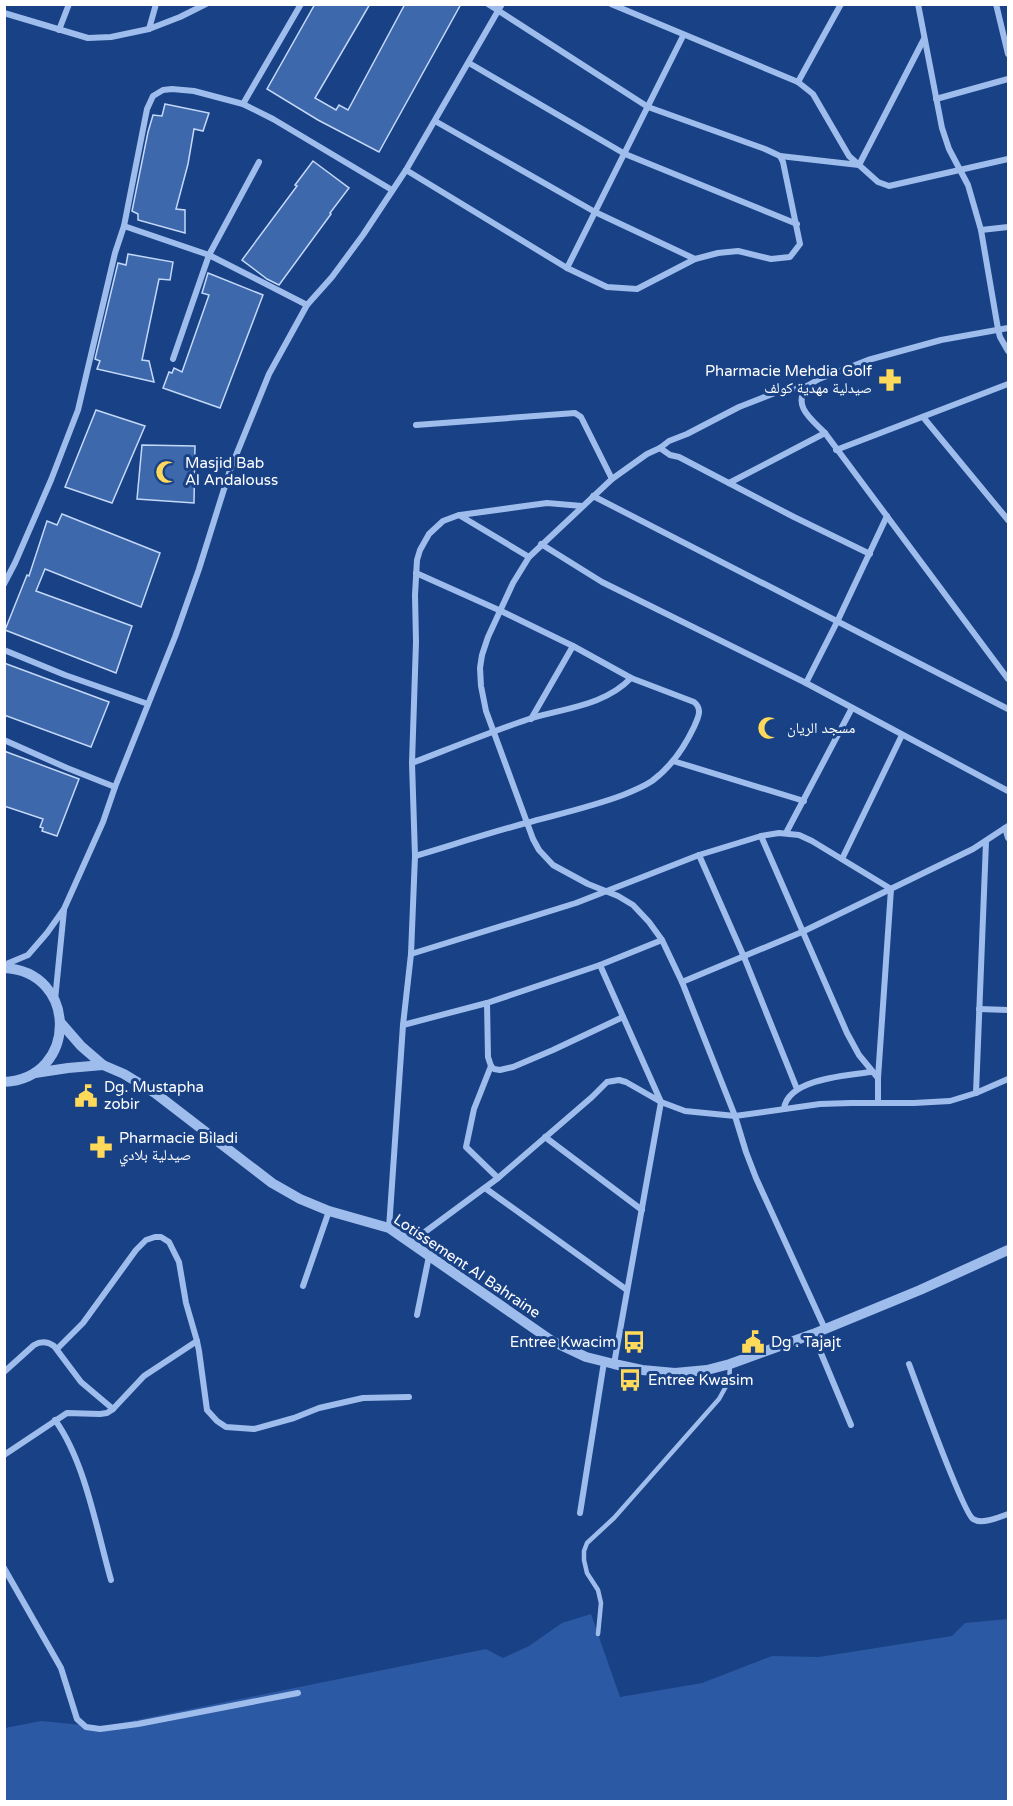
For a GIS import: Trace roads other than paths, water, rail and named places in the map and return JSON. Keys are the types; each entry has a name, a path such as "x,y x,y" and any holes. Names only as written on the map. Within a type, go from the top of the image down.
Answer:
{"street":[{"path":"59,30 69,4"},
{"path":"149,28 156,4"},
{"path":"6,16 88,38 149,28 180,17 206,4"},
{"path":"243,104 301,4"},
{"path":"488,4 500,8 648,106 780,156 859,165"},
{"path":"611,4 798,82 813,94 849,156 878,182 889,186 1008,159"},
{"path":"798,82 841,4"},
{"path":"918,4 945,139 968,185 981,230 998,329 1008,351"},
{"path":"996,4 1008,54"},
{"path":"4,966 28,955 64,909 103,822 175,637 230,470 269,374 308,305 363,235 406,170 500,8"},
{"path":"567,268 684,36"},
{"path":"859,165 924,39"},
{"path":"468,63 624,154 797,224"},
{"path":"936,99 1008,79"},
{"path":"4,584 51,480 78,410 115,254 124,226 147,109 153,96 163,90 172,89 194,91 243,104 273,119 392,190"},
{"path":"435,121 596,212 695,259"},
{"path":"406,170 567,268 607,287 637,289 695,259 718,253 738,251 771,259 790,256 800,244 780,156"},
{"path":"173,359 209,255 259,162"},
{"path":"124,226 209,255 308,305"},
{"path":"981,230 1008,227"},
{"path":"825,1329 756,1178 735,1116 682,982 662,940 633,905 569,874 546,859 533,839 484,700 480,668 482,655 513,583 529,556 612,479 647,454 757,398 807,386 868,360 940,340 1008,328"},
{"path":"836,450 1008,384"},
{"path":"807,386 801,395 802,405 1008,679"},
{"path":"416,425 575,413 580,417 612,479"},
{"path":"923,417 1008,520"},
{"path":"729,483 825,434"},
{"path":"660,448 870,554"},
{"path":"593,496 1008,709"},
{"path":"389,1228 403,1025 411,954 415,856 412,763 416,642 415,595 420,550 429,534 443,521 459,515 547,503 582,506"},
{"path":"459,515 529,556"},
{"path":"806,683 887,516"},
{"path":"542,544 602,582 806,683 1008,791"},
{"path":"415,856 561,815 642,788 673,761 694,726 699,712 694,702 631,678 573,646 416,573"},
{"path":"531,718 573,646"},
{"path":"4,650 65,675 148,704"},
{"path":"412,763 531,718 561,712 604,697 631,678"},
{"path":"786,833 852,708"},
{"path":"842,859 902,735"},
{"path":"4,740 115,787"},
{"path":"673,761 804,801"},
{"path":"1007,827 1008,838"},
{"path":"682,982 802,932 986,842 1007,827"},
{"path":"411,954 558,909 699,855 761,836 786,833 799,835 891,889"},
{"path":"761,836 847,1033 859,1055 878,1078"},
{"path":"976,1093 986,842"},
{"path":"699,855 744,957 797,1089"},
{"path":"878,1102 891,889"},
{"path":"34,1073 51,1057 57,1046 61,1023 55,1000 64,909"},
{"path":"403,1025 487,1004 600,965 662,940"},
{"path":"580,1513 609,1363 627,1290 661,1102 600,965"},
{"path":"4,966 30,974 40,981 55,1000"},
{"path":"487,1004 491,1066 474,1109 466,1147 498,1178"},
{"path":"979,1009 1008,1010"},
{"path":"491,1066 500,1070 513,1067 623,1017"},
{"name":"Lotissement Al Bahraine","path":"61,1023 81,1046 103,1065 124,1074 155,1093 272,1183 300,1199 329,1211 389,1228 552,1341 586,1357 609,1363 642,1370 675,1373 707,1370 730,1364 813,1334 920,1290 1008,1250"},
{"path":"7,1083 34,1073 103,1065"},
{"path":"784,1109 788,1096 797,1089 828,1079 872,1072"},
{"path":"410,1243 498,1178 607,1082 620,1080 626,1082 661,1102 685,1111 735,1116 820,1104 950,1101 1008,1079"},
{"path":"545,1137 642,1210"},
{"path":"485,1188 627,1290"},
{"path":"303,1286 329,1211"},
{"path":"57,1349 83,1323 136,1250 146,1240 161,1237 170,1242 179,1262 186,1303 200,1351 207,1410 226,1427 254,1429 294,1418 319,1408 363,1398 409,1397"},
{"path":"417,1315 429,1256"},
{"path":"813,1334 851,1425"},
{"path":"4,1455 67,1413 107,1413 144,1376 197,1341"},
{"path":"4,1372 39,1342 51,1344 81,1382 113,1409"},
{"path":"909,1364 970,1518 976,1521 986,1521 1008,1514"},
{"path":"55,1420 68,1440 81,1472 111,1580"},
{"path":"4,1568 61,1668 77,1719 86,1727 100,1729 138,1724 298,1693"}],"lane":[{"path":"598,1634 601,1603 598,1590 587,1573 584,1551 587,1543 614,1518 719,1399 729,1381 730,1364"}],"place":[{"name":"Pharmacie Mehdia Golf صيدلية مهدية كولف","path":"890,380"},
{"name":"Masjid Bab Al Andalouss","path":"167,472"},
{"name":"مسجد الريان","path":"769,728"},
{"name":"Dg. Mustapha zobir","path":"86,1096"},
{"name":"Pharmacie Biladi صيدلية بلادي","path":"101,1147"},
{"name":"Entree Kwacim","path":"634,1342"},
{"name":"Dg . Tajajt","path":"753,1342"},
{"name":"Entree Kwasim","path":"630,1380"}]}
